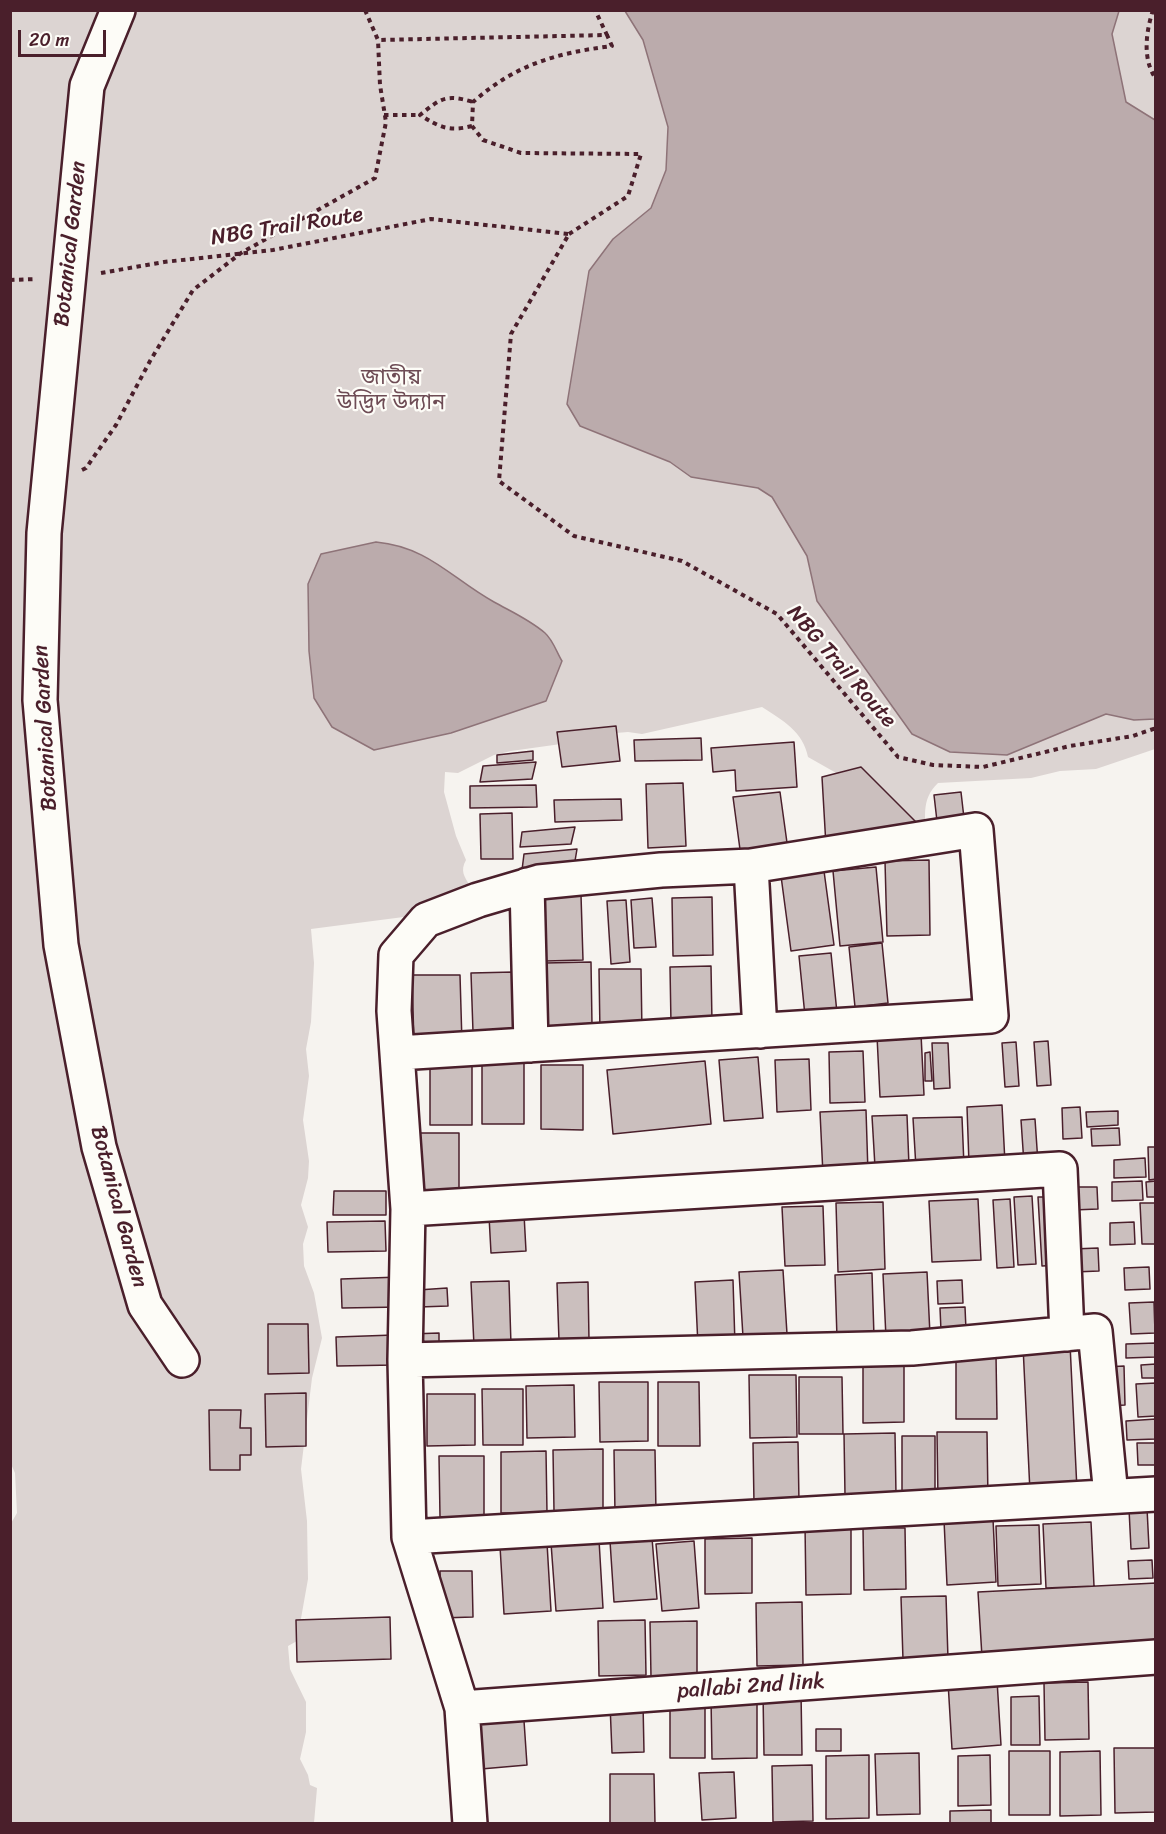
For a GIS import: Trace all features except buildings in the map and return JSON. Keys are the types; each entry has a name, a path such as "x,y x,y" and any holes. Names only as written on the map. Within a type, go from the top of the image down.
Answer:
{"street":[{"name":"Botanical Garden","path":"118,10 87,86 44,533 40,700 61,945 99,1148 145,1305 182,1360"},
{"path":"398,1053 991,1016 976,831 751,866 650,871 539,882 478,900 426,920 396,955 394,1011 408,1209 405,1360 409,1537 462,1708 470,1824"},
{"path":"751,866 760,1031"},
{"path":"527,885 531,1045"},
{"path":"408,1209 1060,1169 1067,1334"},
{"path":"405,1360 912,1348 1095,1332 1111,1496"},
{"path":"409,1537 1155,1494"},
{"name":"pallabi 2nd link","path":"462,1708 1155,1657"}],"path":[{"path":"48,492 86,468 116,425 150,362 194,290 241,253 375,178 386,123 380,85 378,40 365,10"},
{"path":"384,115 420,115 440,128 460,129 472,126 473,102 489,88 526,66 565,52 612,46 595,10"},
{"path":"1153,10 1147,32 1147,51 1155,79"},
{"path":"378,40 607,35"},
{"path":"420,115 439,99 459,98 473,102"},
{"name":"NBG Trail Route","path":"472,126 483,140 520,153 641,154 628,196 568,234 511,334 499,481 574,536 682,561 777,614 898,757 933,765 983,767 1070,746 1133,736 1155,728"},
{"name":"NBG Trail Route","path":"10,280 68,279 164,262 273,250 431,219 568,234"}],"green space":[{"name":"জাতীয় উদ্ভিদ উদ্যান","path":"11,11 1155,11 1155,749 1096,769 1060,771 1031,778 938,783 932,789 926,803 926,842 838,774 808,757 797,733 762,707 642,734 628,732 604,734 568,743 511,751 494,755 458,773 445,772 444,792 456,836 466,860 463,867 470,886 419,915 311,929 314,963 311,1022 306,1049 309,1076 303,1120 309,1161 308,1178 301,1205 308,1227 303,1244 304,1266 314,1293 322,1338 312,1378 301,1469 307,1521 308,1579 297,1641 288,1646 290,1669 306,1702 306,1732 300,1759 310,1785 317,1788 314,1823 11,1823 10,1525 17,1513 15,1473 11,1464"}],"shaded area":[{"path":"625,11 1119,11 1112,34 1126,102 1155,120 1155,719 1134,720 1106,714 1007,755 950,752 912,734 817,601 807,556 772,497 758,488 691,477 670,462 580,426 567,404 589,271 613,239 651,208 666,170 668,127 643,40"},
{"path":"376,542 395,545 426,557 479,593 545,633 562,661 546,701 451,733 374,750 332,727 314,698 309,651 308,584 321,554"}]}
